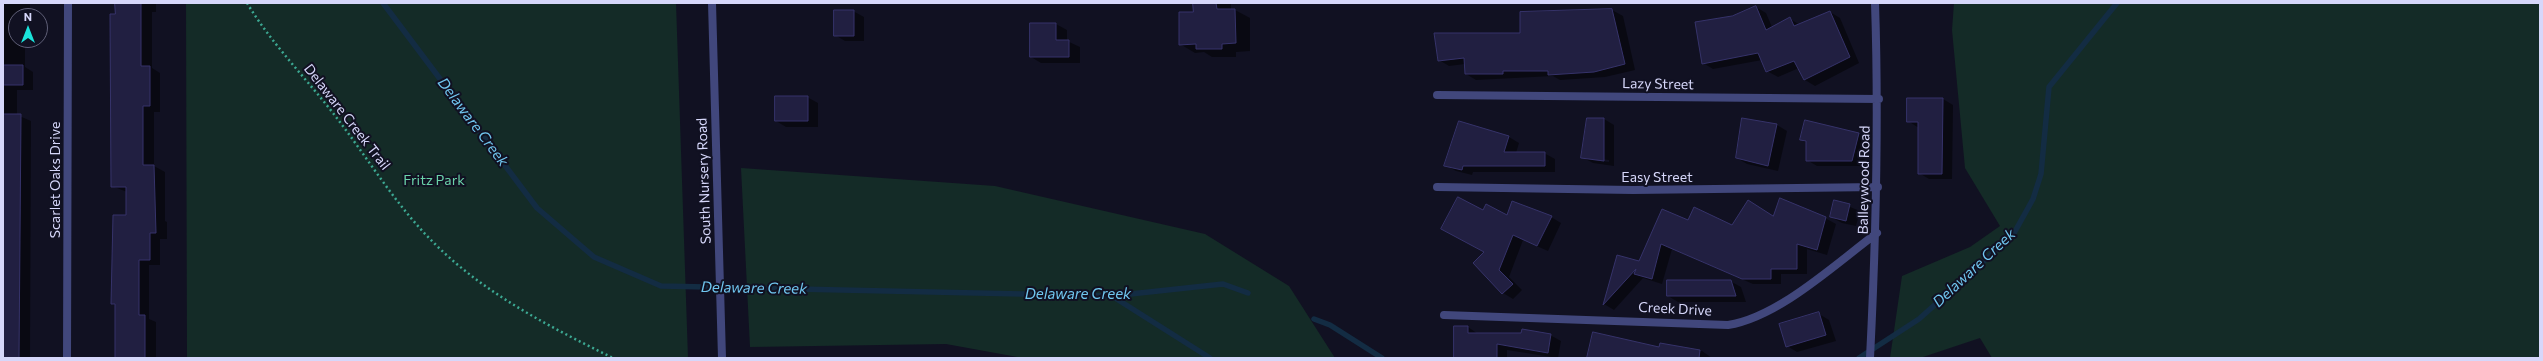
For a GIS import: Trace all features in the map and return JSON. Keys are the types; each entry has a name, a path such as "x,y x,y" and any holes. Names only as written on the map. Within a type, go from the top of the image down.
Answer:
{"street":[{"name":"Scarlet Oaks Drive","path":"68,3 68,358"},
{"name":"South Nursery Road","path":"712,3 722,358"},
{"name":"Balleywood Road","path":"1870,358 1878,187 1878,99 1875,3"},
{"name":"Lazy Street","path":"1437,95 1878,99"},
{"name":"Easy Street","path":"1437,187 1633,190 1878,187"},
{"name":"Creek Drive","path":"1444,315 1610,319 1728,325 1746,322 1780,305 1876,233"}],"path":[{"name":"Delaware Creek Trail","path":"247,3 273,41 330,109 414,222 434,244 460,268 495,293 556,331 613,358"}],"green space":[{"name":"Fritz Park","path":"186,3 676,3 688,358 187,358"},
{"path":"1954,3 2540,3 2540,358 1992,358 1980,338 1920,358 1890,358 1902,276 1970,247 2000,226 1965,168 1952,30"},
{"path":"741,168 995,186 1205,234 1289,286 1335,358 1023,358 946,344 750,347"}],"building":[{"path":"115,3 141,3 141,66 150,66 150,106 143,106 143,165 154,165 156,233 150,233 150,260 139,260 139,315 145,315 145,358 115,358 115,304 111,304 113,215 126,215 126,187 111,187 110,14 115,14"},
{"path":"1193,3 1216,3 1217,9 1235,9 1236,43 1222,44 1222,49 1196,49 1196,44 1179,45 1179,12 1193,12"},
{"path":"1756,6 1766,30 1790,17 1794,26 1830,11 1850,57 1804,80 1794,61 1766,72 1758,53 1702,64 1695,22 1732,16"},
{"path":"1612,9 1625,64 1594,72 1548,75 1548,71 1503,71 1503,74 1465,74 1464,58 1438,61 1434,33 1520,33 1520,12"},
{"path":"834,10 854,10 854,36 834,36"},
{"path":"1030,23 1056,23 1056,40 1069,40 1069,57 1030,57"},
{"path":"3,65 23,65 23,85 3,85"},
{"path":"775,96 808,96 808,121 775,121"},
{"path":"1907,98 1943,98 1942,174 1918,174 1918,122 1907,122"},
{"path":"3,114 21,114 19,358 3,358"},
{"path":"1587,118 1604,118 1604,161 1581,158"},
{"path":"1742,118 1777,124 1768,166 1736,158"},
{"path":"1805,120 1859,133 1852,161 1806,161 1806,141 1800,140"},
{"path":"1459,121 1509,136 1504,152 1545,152 1545,166 1463,166 1462,170 1444,166"},
{"path":"1458,197 1483,210 1486,204 1507,215 1512,201 1552,216 1537,246 1513,235 1499,270 1513,284 1502,294 1473,263 1484,252 1441,229"},
{"path":"1780,198 1826,217 1817,250 1797,244 1797,269 1771,269 1771,279 1742,279 1661,244 1652,279 1634,274 1636,269 1603,305 1617,255 1639,261 1662,209 1688,220 1694,207 1732,225 1748,200 1773,216"},
{"path":"1834,200 1850,204 1846,221 1830,217"},
{"path":"1667,280 1731,280 1736,296 1667,296"},
{"path":"1819,312 1826,335 1786,347 1779,324"},
{"path":"1454,326 1468,326 1468,333 1521,333 1522,329 1551,334 1548,353 1497,344 1497,358 1454,358"},
{"path":"1593,332 1659,347 1660,343 1700,350 1699,358 1587,358"}],"waterway":[{"name":"Delaware Creek","path":"383,3 537,208 594,257 661,286 1112,296 1223,284 1248,293"},
{"name":"Delaware Creek","path":"1859,358 1919,319 2013,235 2033,199 2041,174 2049,87 2117,3"},
{"path":"1112,296 1210,358"},
{"name":"Delaware Creek","path":"1314,319 1330,325 1382,358"}]}
